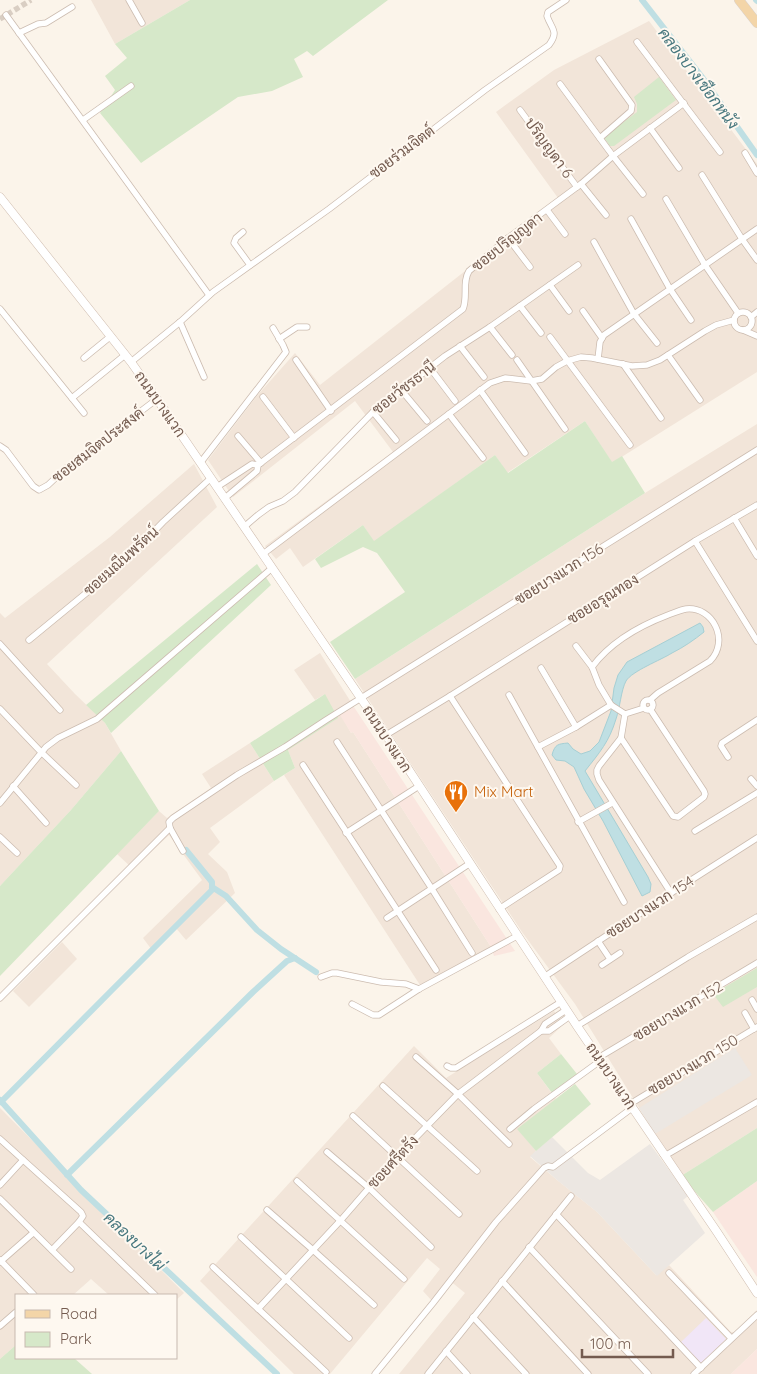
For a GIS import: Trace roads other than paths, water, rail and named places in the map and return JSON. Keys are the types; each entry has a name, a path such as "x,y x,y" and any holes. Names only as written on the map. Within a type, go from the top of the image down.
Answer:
{"main road":[{"path":"739,0 757,23"},
{"name":"ถนนบางแวก","path":"0,197 111,336 157,399 386,735 599,1060 757,1293"}],"street":[{"path":"129,0 142,23"},
{"name":"ซอยร่วมจิตต์","path":"131,362 180,322 209,295 329,208 485,90 549,45 555,33 547,16 548,12 566,0"},
{"path":"19,33 38,24 46,23 72,7"},
{"path":"6,15 209,295"},
{"path":"637,42 720,152"},
{"path":"599,59 632,105 631,111 600,138"},
{"path":"560,84 643,194"},
{"path":"83,120 131,86"},
{"name":"ซอยปริญญดา","path":"217,487 252,464 259,464 463,309 466,276 469,271 508,238 547,210 613,156 684,103"},
{"name":"ปริญญดา 6","path":"520,110 579,185 606,215"},
{"path":"650,128 679,168"},
{"path":"745,153 757,173"},
{"path":"702,175 757,260"},
{"path":"666,199 705,265 738,313"},
{"path":"547,210 564,234"},
{"path":"631,219 670,289 691,320"},
{"path":"598,359 600,342 604,335 757,229"},
{"path":"243,232 236,238 234,243 250,265"},
{"path":"508,238 530,267"},
{"path":"594,242 634,314 657,343"},
{"name":"ซอยวัชรธานี","path":"244,527 269,507 283,501 295,492 373,412 460,346 578,265"},
{"path":"550,285 569,311"},
{"path":"520,306 541,333"},
{"path":"0,308 84,413"},
{"path":"583,311 602,338"},
{"path":"753,322 744,312 738,313 734,318 734,323 738,328 757,336"},
{"path":"743,330 753,322 757,312"},
{"path":"264,554 490,383 504,378 532,381 542,379 556,367 568,361 581,358 598,359 632,366 647,365 660,360 716,325 734,320"},
{"path":"180,322 204,377"},
{"path":"279,339 297,327 307,327"},
{"path":"490,327 532,381 565,429"},
{"path":"200,462 286,352 274,328"},
{"path":"84,358 111,336"},
{"path":"550,337 630,445"},
{"path":"460,346 484,377"},
{"path":"72,398 125,355"},
{"path":"668,355 700,400"},
{"path":"296,360 330,410"},
{"path":"623,364 661,418"},
{"path":"430,368 455,401"},
{"path":"480,390 525,453"},
{"path":"402,391 427,421"},
{"path":"263,398 294,438"},
{"name":"ซอยสมจิตประสงค์","path":"0,446 6,450 33,486 39,490 48,485 64,469 157,399"},
{"path":"373,412 396,440"},
{"path":"449,414 483,458"},
{"path":"238,436 259,464"},
{"name":"ซอยบางแวก 156","path":"170,828 170,820 205,796 757,450"},
{"name":"ซอยปริญญดา","path":"225,498 257,471 259,464"},
{"name":"ซอยมณีนพรัตน์","path":"29,640 124,562 163,522 211,478"},
{"name":"ซอยอรุณทอง","path":"386,735 694,541 757,505"},
{"path":"734,518 757,556"},
{"path":"694,541 757,641"},
{"path":"0,803 41,752 58,738 97,720 272,568"},
{"path":"592,667 606,651 617,643 660,618 692,609 703,613 713,623 718,636 719,646 716,654 710,661 658,693 650,700 647,699 643,705 704,791 704,797 678,816 673,816 621,738"},
{"path":"0,644 60,710"},
{"path":"576,646 592,667 599,685 611,705 622,712 647,709"},
{"path":"541,668 576,727"},
{"path":"509,695 624,902"},
{"path":"450,696 560,866 559,870 499,909"},
{"path":"538,747 576,727 611,705"},
{"path":"0,709 76,785"},
{"path":"622,712 621,738 597,770 597,774 610,804 671,893"},
{"path":"728,757 721,746 724,740 757,720"},
{"path":"337,742 472,953"},
{"path":"303,765 436,970"},
{"path":"751,779 757,786"},
{"path":"14,786 46,823"},
{"path":"346,832 419,786"},
{"path":"695,831 757,793"},
{"path":"578,822 610,804"},
{"path":"0,998 170,828 183,851"},
{"path":"0,837 17,853"},
{"name":"ซอยบางแวก 154","path":"544,977 757,838"},
{"path":"386,918 469,864"},
{"path":"577,1026 688,957 757,917"},
{"path":"352,1004 377,1016 419,989 518,936"},
{"path":"598,941 610,959"},
{"path":"602,965 620,953"},
{"name":"ซอยบางแวก 152","path":"510,1129 599,1060 757,963"},
{"path":"321,977 337,972 381,982 406,984 419,989"},
{"path":"752,1000 757,1009"},
{"path":"447,1066 456,1068 561,1002"},
{"path":"745,1012 756,1028"},
{"name":"ซอยศรีตรัง","path":"258,1308 314,1250 397,1156 458,1094 541,1031 545,1024 568,1013"},
{"name":"ซอยบางแวก 150","path":"375,1374 496,1222 544,1168 548,1166 553,1167 631,1106 756,1028"},
{"path":"416,1057 458,1094 509,1144"},
{"path":"383,1086 477,1171"},
{"path":"663,1154 668,1154 757,1102"},
{"path":"353,1116 459,1214"},
{"path":"0,1139 81,1212 83,1216 80,1222 52,1250"},
{"path":"328,1152 369,1188 431,1248"},
{"path":"0,1185 23,1160"},
{"path":"297,1181 404,1279"},
{"path":"428,1374 571,1196"},
{"path":"0,1199 71,1269"},
{"path":"268,1210 374,1305"},
{"path":"556,1214 701,1368"},
{"path":"80,1222 154,1294"},
{"path":"33,1233 0,1261 33,1294"},
{"path":"241,1237 349,1338"},
{"path":"529,1247 648,1374"},
{"path":"212,1267 326,1372"},
{"path":"669,1273 731,1338"},
{"path":"502,1281 588,1374"},
{"path":"0,1326 15,1313"},
{"path":"694,1374 757,1315"},
{"path":"473,1317 526,1374"},
{"path":"446,1351 467,1374"}],"water":[{"path":"700,623 704,632 681,648 629,677 623,689 617,715 607,741 585,771 648,877 651,884 650,892 642,896 574,767 565,761 556,760 552,755 554,749 559,744 565,743 568,743 581,754 590,751 599,742 611,711 618,675 627,662"}],"waterway":[{"name":"คลองบางเชือกหนัง","path":"642,0 702,77 757,155"},
{"path":"1,1102 212,890 212,882 186,850"},
{"path":"212,887 226,896 257,930 281,949 316,972"},
{"path":"67,1175 253,992 287,961 295,958"},
{"name":"คลองบางไผ่","path":"0,1100 81,1190 277,1374"}],"tunnel":[{"path":"0,19 31,0"}],"place":[{"name":"Mix Mart","path":"456,813"}]}
